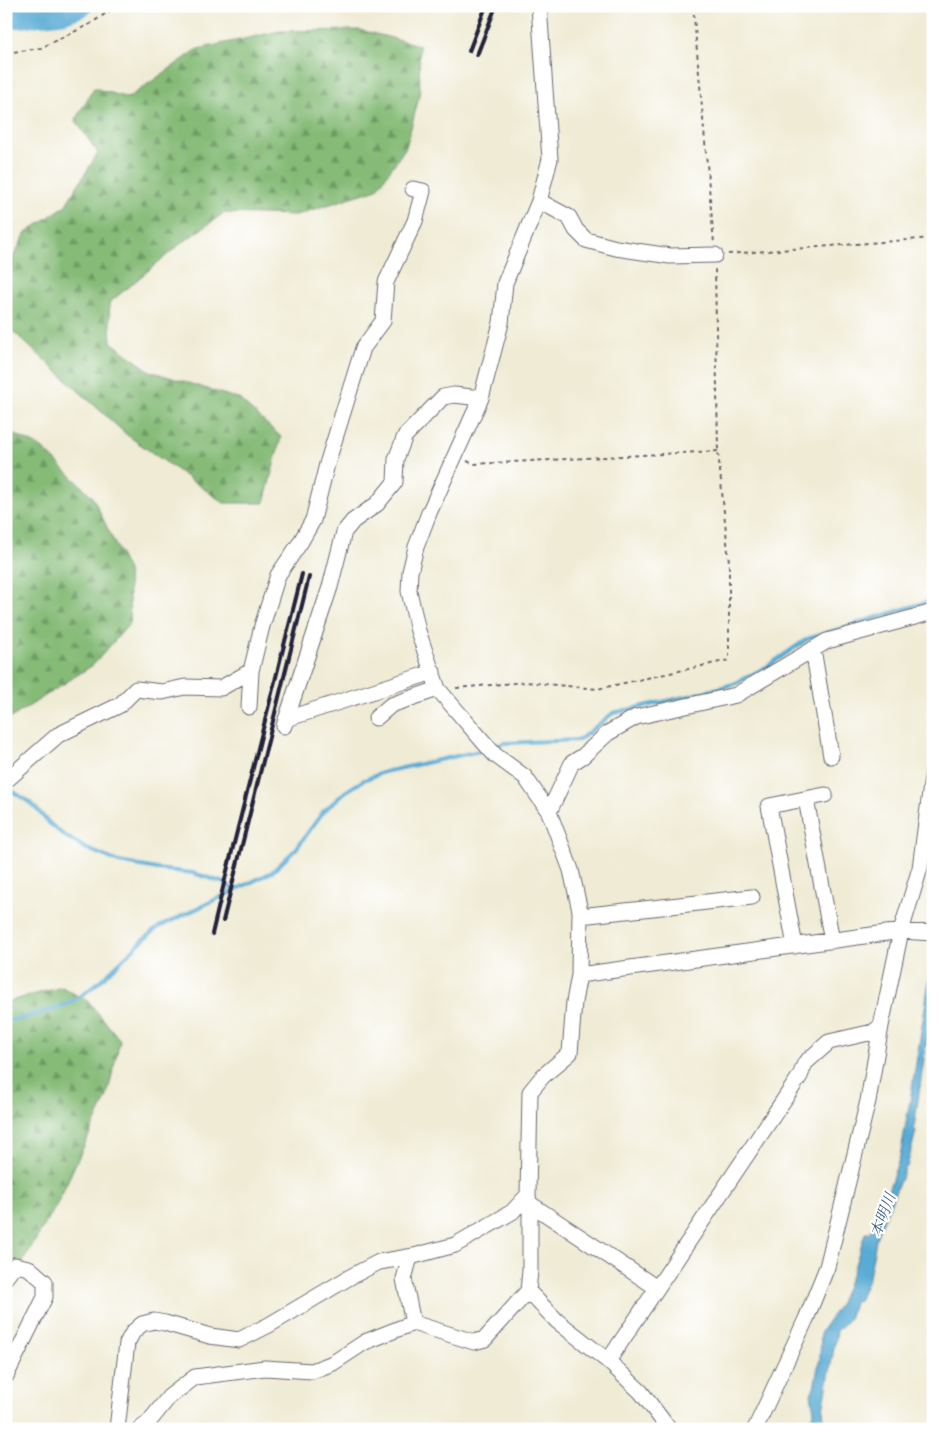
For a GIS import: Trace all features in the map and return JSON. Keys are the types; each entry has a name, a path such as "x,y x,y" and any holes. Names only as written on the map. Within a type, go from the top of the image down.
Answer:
{"street":[{"path":"140,1429 148,1423 169,1397 194,1377 265,1368 312,1371 333,1363 365,1342 413,1323 474,1342 485,1339 528,1291 530,1092 543,1076 570,1053 574,1002 579,976 580,916 571,870 550,812 525,777 491,751 438,689 418,631 408,591 416,548 481,398 501,323 505,283 539,201 550,159 539,6"},
{"path":"249,707 251,671 262,626 278,575 313,520 327,464 363,348 384,321 386,282 415,221 423,191 413,188"},
{"path":"539,201 569,217 576,230 586,240 616,248 670,256 715,255"},
{"path":"432,672 285,723 330,587 344,532 353,521 377,504 395,482 396,459 405,436 443,397 454,395 481,398"},
{"path":"550,812 572,763 583,756 608,733 636,716 736,695 827,641 933,612"},
{"path":"813,648 831,756"},
{"path":"6,775 9,778 58,735 120,705 136,689 162,692 184,687 221,688 251,671"},
{"path":"376,718 391,705 438,689"},
{"path":"755,1429 806,1320 827,1267 868,1101 881,1026 906,931 920,868 933,770"},
{"path":"794,946 769,806 825,795"},
{"path":"806,798 832,941"},
{"path":"580,916 752,898"},
{"path":"579,976 906,931 933,933"},
{"path":"608,1361 794,1084 805,1063 829,1042 873,1032 881,1026"},
{"path":"117,1429 127,1343 132,1332 142,1324 154,1321 210,1336 240,1340 269,1325 350,1276 379,1262 410,1257 455,1245 512,1212 528,1199"},
{"path":"528,1199 657,1288"},
{"path":"410,1257 404,1279 413,1323"},
{"path":"6,1277 15,1265 29,1268 45,1282 45,1297 6,1376"},
{"path":"528,1291 557,1321 608,1361 641,1392 669,1429"}],"path":[{"path":"6,53 41,48 90,24 117,6"},
{"path":"438,689 526,682 597,689 729,660 729,562 718,451 715,255 694,6"},
{"path":"715,255 933,238"},
{"path":"454,457 474,464 718,451"}],"green space":[{"path":"360,30 419,45 420,93 406,147 377,189 296,215 224,213 179,245 109,303 111,342 150,371 239,399 281,437 264,503 224,503 127,435 6,325 6,270 26,233 65,206 98,153 75,120 94,88 128,98 198,49 280,31"},
{"path":"6,430 42,448 92,496 128,571 130,623 93,665 6,721"},
{"path":"62,987 89,1002 120,1040 107,1096 57,1204 13,1278 6,1307 6,1002"}],"water":[{"name":"本明川","path":"933,956 933,1025 928,1031 914,1128 916,1131 907,1167 877,1236 869,1277 859,1301 855,1300 849,1319 837,1331 823,1410 825,1429 811,1429 811,1417 814,1411 811,1394 820,1358 821,1332 839,1305 853,1271 865,1233 869,1233 882,1208 900,1156"}],"waterway":[{"path":"6,19 63,13 82,6"},
{"path":"494,747 503,743 579,740 613,713 734,684 768,666 807,639 933,600"},
{"path":"6,1020 50,1010 73,1000 100,981 138,944 159,927 272,872 296,849 323,812 345,792 364,780 384,772 484,750"},
{"path":"6,787 32,804 62,834 85,848 119,862 193,873 225,883 234,890"}],"railway":[{"path":"469,51 486,6"},
{"path":"477,55 496,6"},
{"path":"212,934 302,574"},
{"path":"223,921 309,577"}]}
